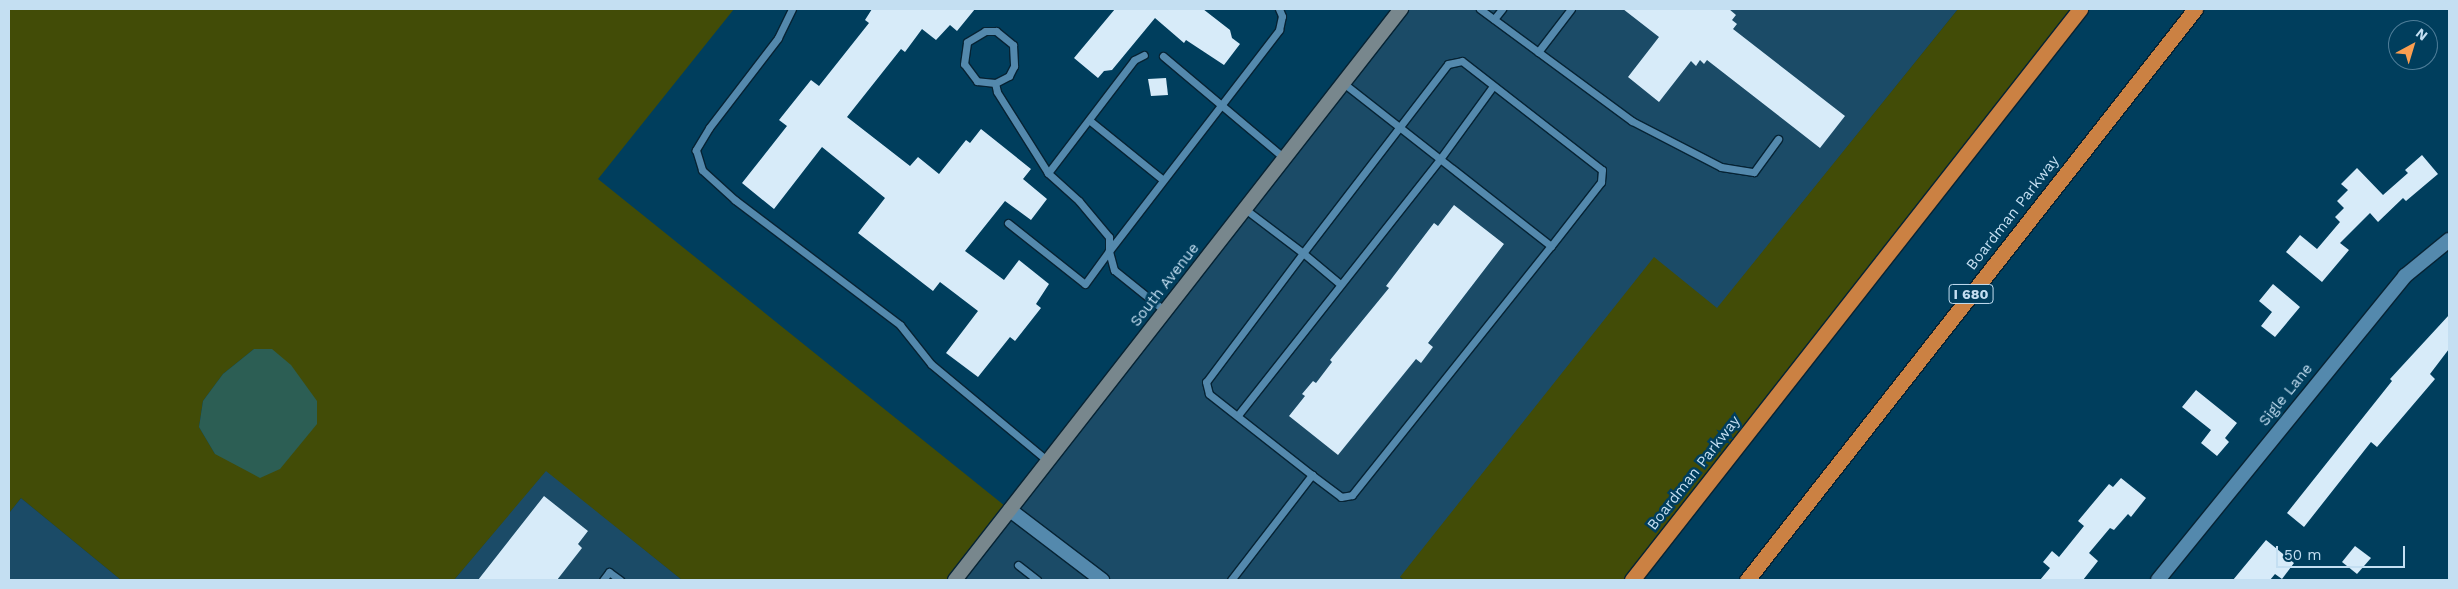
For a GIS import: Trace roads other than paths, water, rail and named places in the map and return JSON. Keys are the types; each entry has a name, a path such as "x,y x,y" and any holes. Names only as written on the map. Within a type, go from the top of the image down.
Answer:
{"highway":[{"name":"Boardman Parkway","path":"1632,580 2080,9"},
{"name":"Boardman Parkway","path":"1747,580 2195,9"}],"main road":[{"name":"South Avenue","path":"955,580 1401,9"}],"street":[{"name":"Sigle Lane","path":"2158,580 2399,283 2416,265 2449,240"},
{"path":"1010,510 1102,580"}],"lane":[{"path":"792,9 778,38 708,128 696,150 702,170 736,200 900,325 931,364 1048,461"},
{"path":"1008,223 1085,284 1279,30 1282,16 1279,9"},
{"path":"1480,9 1632,121 1721,168 1754,172 1778,139"},
{"path":"1494,19 1502,9"},
{"path":"1538,52 1571,9"},
{"path":"985,30 1006,36 1016,56 1009,76 995,82 978,81 964,64 967,42 985,30"},
{"path":"1048,173 1134,60 1144,55"},
{"path":"1163,56 1284,158"},
{"path":"1462,61 1602,170 1601,182 1352,495 1341,497 1209,394 1206,382 1400,127 1448,64 1462,61"},
{"path":"995,82 1003,106 1048,173 1080,200 1109,237 1109,251 1114,270 1165,311"},
{"path":"1343,83 1551,246"},
{"path":"1238,415 1440,159 1493,86"},
{"path":"1089,120 1163,180"},
{"path":"1245,209 1340,284"},
{"path":"1231,580 1312,475"},
{"path":"1018,565 1037,580"},
{"path":"603,580 609,572 620,580"}]}
